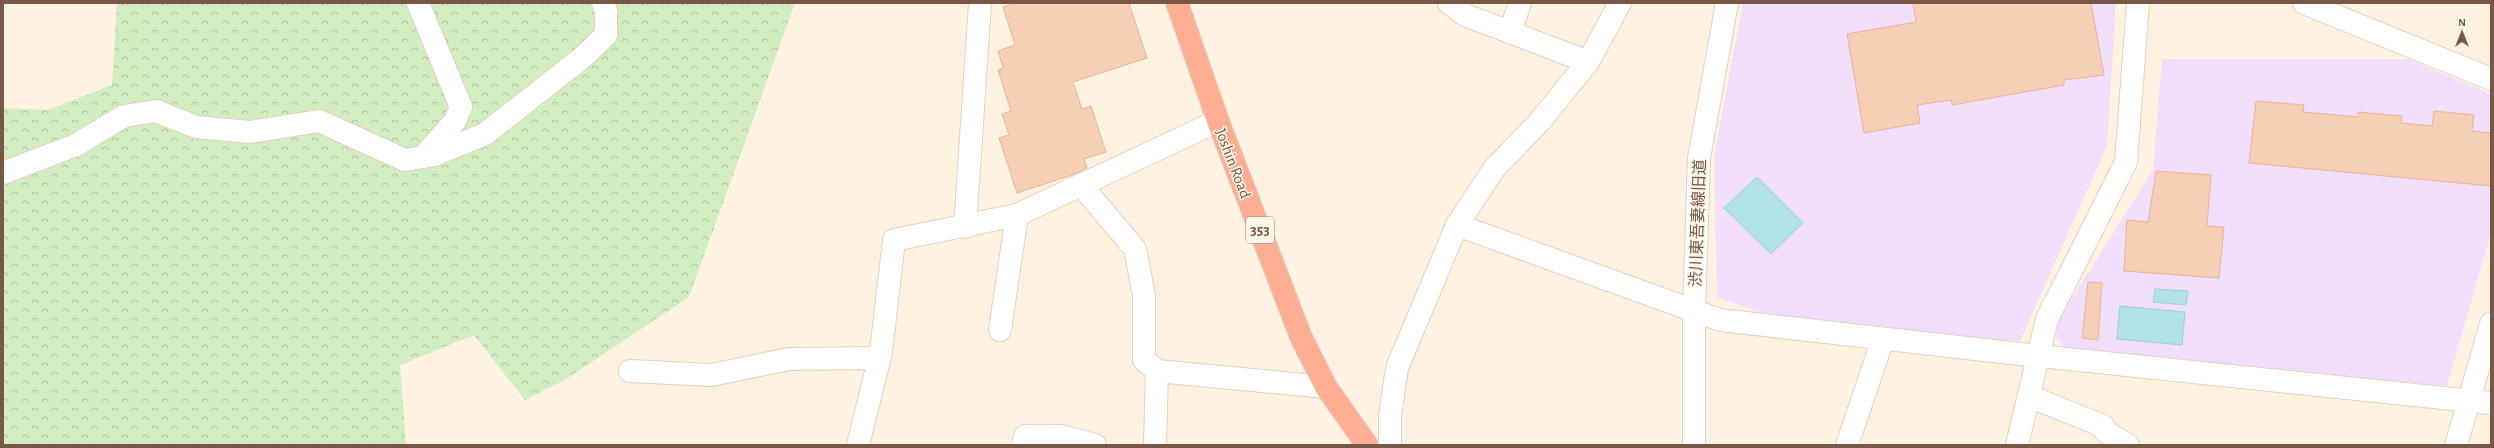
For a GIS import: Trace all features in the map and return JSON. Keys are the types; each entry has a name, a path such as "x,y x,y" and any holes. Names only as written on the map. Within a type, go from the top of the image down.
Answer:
{"highway":[{"name":"Joshin Road","path":"1177,3 1218,121 1301,337 1326,386 1367,445"}],"street":[{"path":"418,3 461,107 454,121 423,157"},
{"path":"3,173 76,145 124,116 156,110 196,127 250,132 319,121 405,160 434,155 485,134 583,57 606,35 606,11 603,3"},
{"path":"965,227 980,3"},
{"path":"1449,3 1465,15 1588,62"},
{"path":"1510,32 1520,3"},
{"path":"1390,445 1390,415 1397,368 1456,225 1494,169 1540,121 1588,62 1620,3"},
{"name":"渋川東吾妻線旧道","path":"1694,445 1694,312 1699,158 1727,3"},
{"path":"2017,445 2047,319 2120,177 2126,162 2138,3"},
{"path":"2304,3 2491,79"},
{"path":"858,445 880,358 894,240 965,227 1017,215 1218,121"},
{"path":"1081,185 1135,249 1144,296 1144,360 1157,371 1326,386"},
{"path":"1000,330 1017,215"},
{"path":"1456,225 1694,312 1720,320 2038,356 2491,403"},
{"path":"2456,445 2491,324"},
{"path":"1847,445 1883,339"},
{"path":"630,371 711,375 789,359 880,358"},
{"path":"1155,445 1157,371"},
{"path":"2029,396 2103,426 2106,432 2128,445"},
{"path":"1024,445 1025,436 1060,436 1095,445"}],"shaded area":[{"path":"1743,3 2116,3 2107,146 2020,341 1779,319 1717,297 1714,156"},
{"path":"2162,59 2408,59 2491,94 2491,233 2447,386 2068,350 2056,339 2057,322 2153,170"}],"green space":[{"path":"117,3 795,3 689,297 563,381 525,400 474,335 400,365 406,445 3,445 3,108 48,110 112,85"}],"water":[{"path":"1757,177 1803,223 1771,254 1724,208"},
{"path":"2155,289 2188,291 2186,305 2153,302"},
{"path":"2120,306 2185,312 2182,345 2117,339"}],"building":[{"path":"1016,3 1129,3 1147,58 1073,82 1082,109 1091,106 1106,152 1084,159 1087,168 1072,175 1017,193 999,138 1009,135 1002,114 1011,111 998,70 1003,68 998,51 1015,45 1003,7"},
{"path":"1913,3 2091,3 2104,75 2064,80 2064,85 1952,105 1951,100 1917,105 1920,123 1864,133 1847,34 1916,22"},
{"path":"2256,101 2304,105 2303,112 2358,117 2358,112 2402,116 2401,123 2432,126 2434,111 2474,115 2472,131 2491,133 2491,186 2249,163"},
{"path":"2156,171 2211,175 2207,226 2224,227 2219,278 2124,271 2127,220 2148,222"},
{"path":"2088,282 2102,283 2098,340 2082,338"}]}
